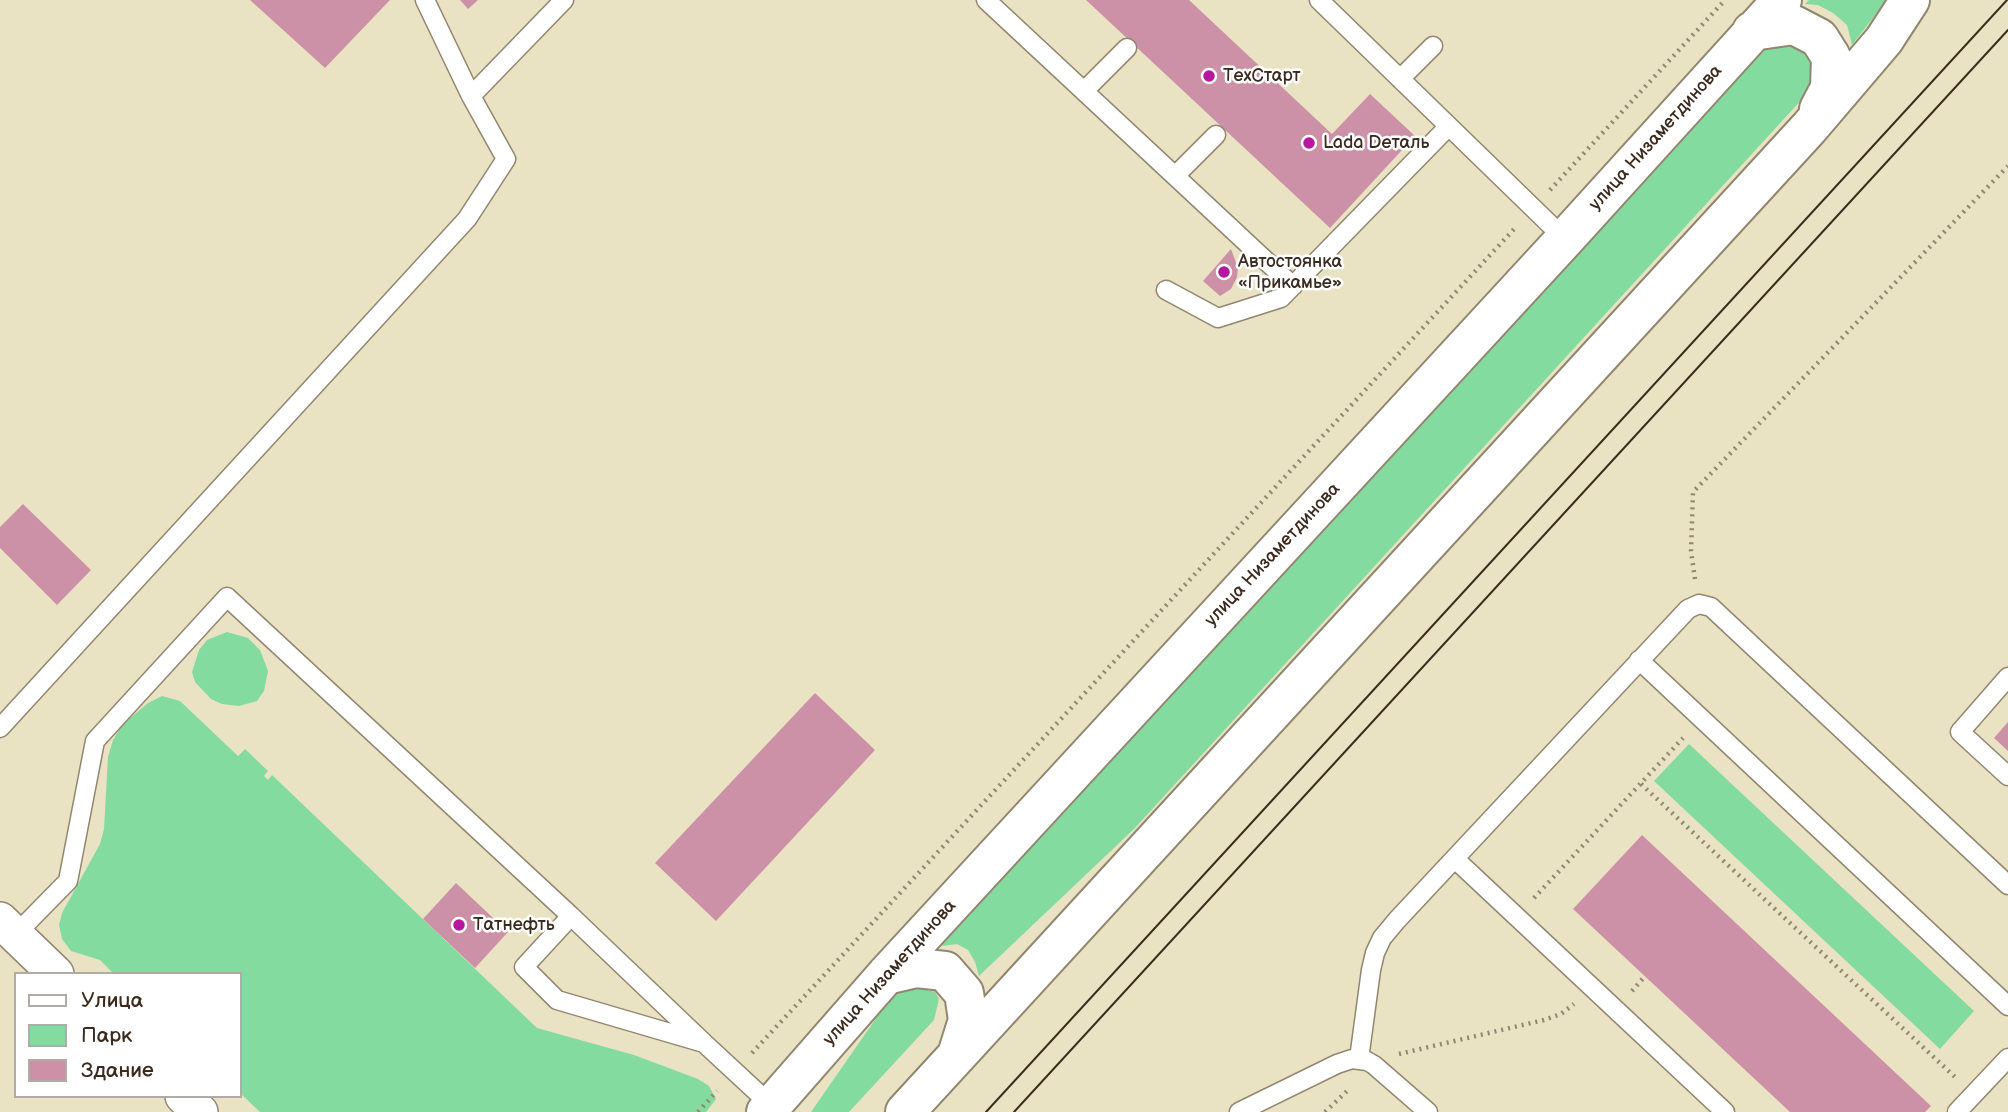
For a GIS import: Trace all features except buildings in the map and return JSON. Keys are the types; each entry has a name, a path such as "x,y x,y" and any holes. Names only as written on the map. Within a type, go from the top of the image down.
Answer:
{"main road":[{"name":"улица Низаметдинова","path":"769,1109 886,975 1782,0"},
{"path":"905,1112 1809,128 1884,40 1910,0"},
{"path":"1752,31 1794,25 1819,38 1831,57 1830,88 1809,128"},
{"path":"886,975 916,968 945,971 964,993 968,1020 957,1055"}],"street":[{"path":"4,924 54,972"},
{"path":"185,1098 200,1112"}],"lane":[{"path":"0,728 467,219 506,159 471,96 425,0"},
{"path":"471,96 564,0"},
{"path":"986,0 1293,286"},
{"path":"1318,0 1565,239"},
{"path":"1400,79 1433,46"},
{"path":"1084,91 1127,48"},
{"path":"1166,290 1217,318 1281,298 1448,127"},
{"path":"1175,176 1216,135"},
{"path":"4,924 68,881 95,741 227,597 571,916 735,1071 769,1109"},
{"path":"1367,1062 1371,970 1379,946 1397,920 1639,660 1688,609 1699,604 1712,607 2008,885"},
{"path":"1639,660 2008,1006"},
{"path":"2008,677 1960,732 2008,776"},
{"path":"1455,859 1725,1112"},
{"path":"571,916 524,967 557,1000 704,1044"},
{"path":"1957,1112 2008,1058"},
{"path":"1238,1112 1337,1064 1367,1062 1428,1112"}],"path":[{"path":"698,1112 1725,0"},
{"path":"1699,604 1691,551 1693,492 2008,166"},
{"path":"1517,917 1702,719"},
{"path":"1641,784 1973,1095"},
{"path":"1367,1062 1553,1017 1570,1008 1591,986"}],"green space":[{"path":"1809,0 1887,0 1852,45 1847,25 1818,5 1805,4"},
{"path":"1784,42 1809,56 1816,67 1815,85 1134,829 979,976 968,950 957,944 942,946 944,938 1768,44"},
{"path":"227,632 248,638 260,650 268,671 264,691 257,701 239,706 222,704 211,699 195,682 192,672 199,650 207,640"},
{"path":"162,696 180,701 238,756 245,749 268,771 264,776 268,780 272,775 537,1028 634,1055 698,1079 709,1086 716,1099 706,1112 260,1112 242,1095 242,972 112,972 100,960 71,951 62,939 59,925 62,913 100,844 104,829 108,757 113,740 122,725 148,703"},
{"path":"1689,744 1974,1011 1940,1049 1654,781"},
{"path":"903,984 932,986 939,999 934,1020 849,1112 811,1112 879,1014"}],"tram line":[{"path":"986,1112 2007,0"},
{"path":"1014,1112 2008,30"}],"place":[{"name":"ТехСтарт","path":"1209,76"},
{"name":"Lada Dеталь","path":"1309,143"},
{"name":"Автостоянка «Прикамье»","path":"1224,272"},
{"name":"Татнефть","path":"459,925"}]}
